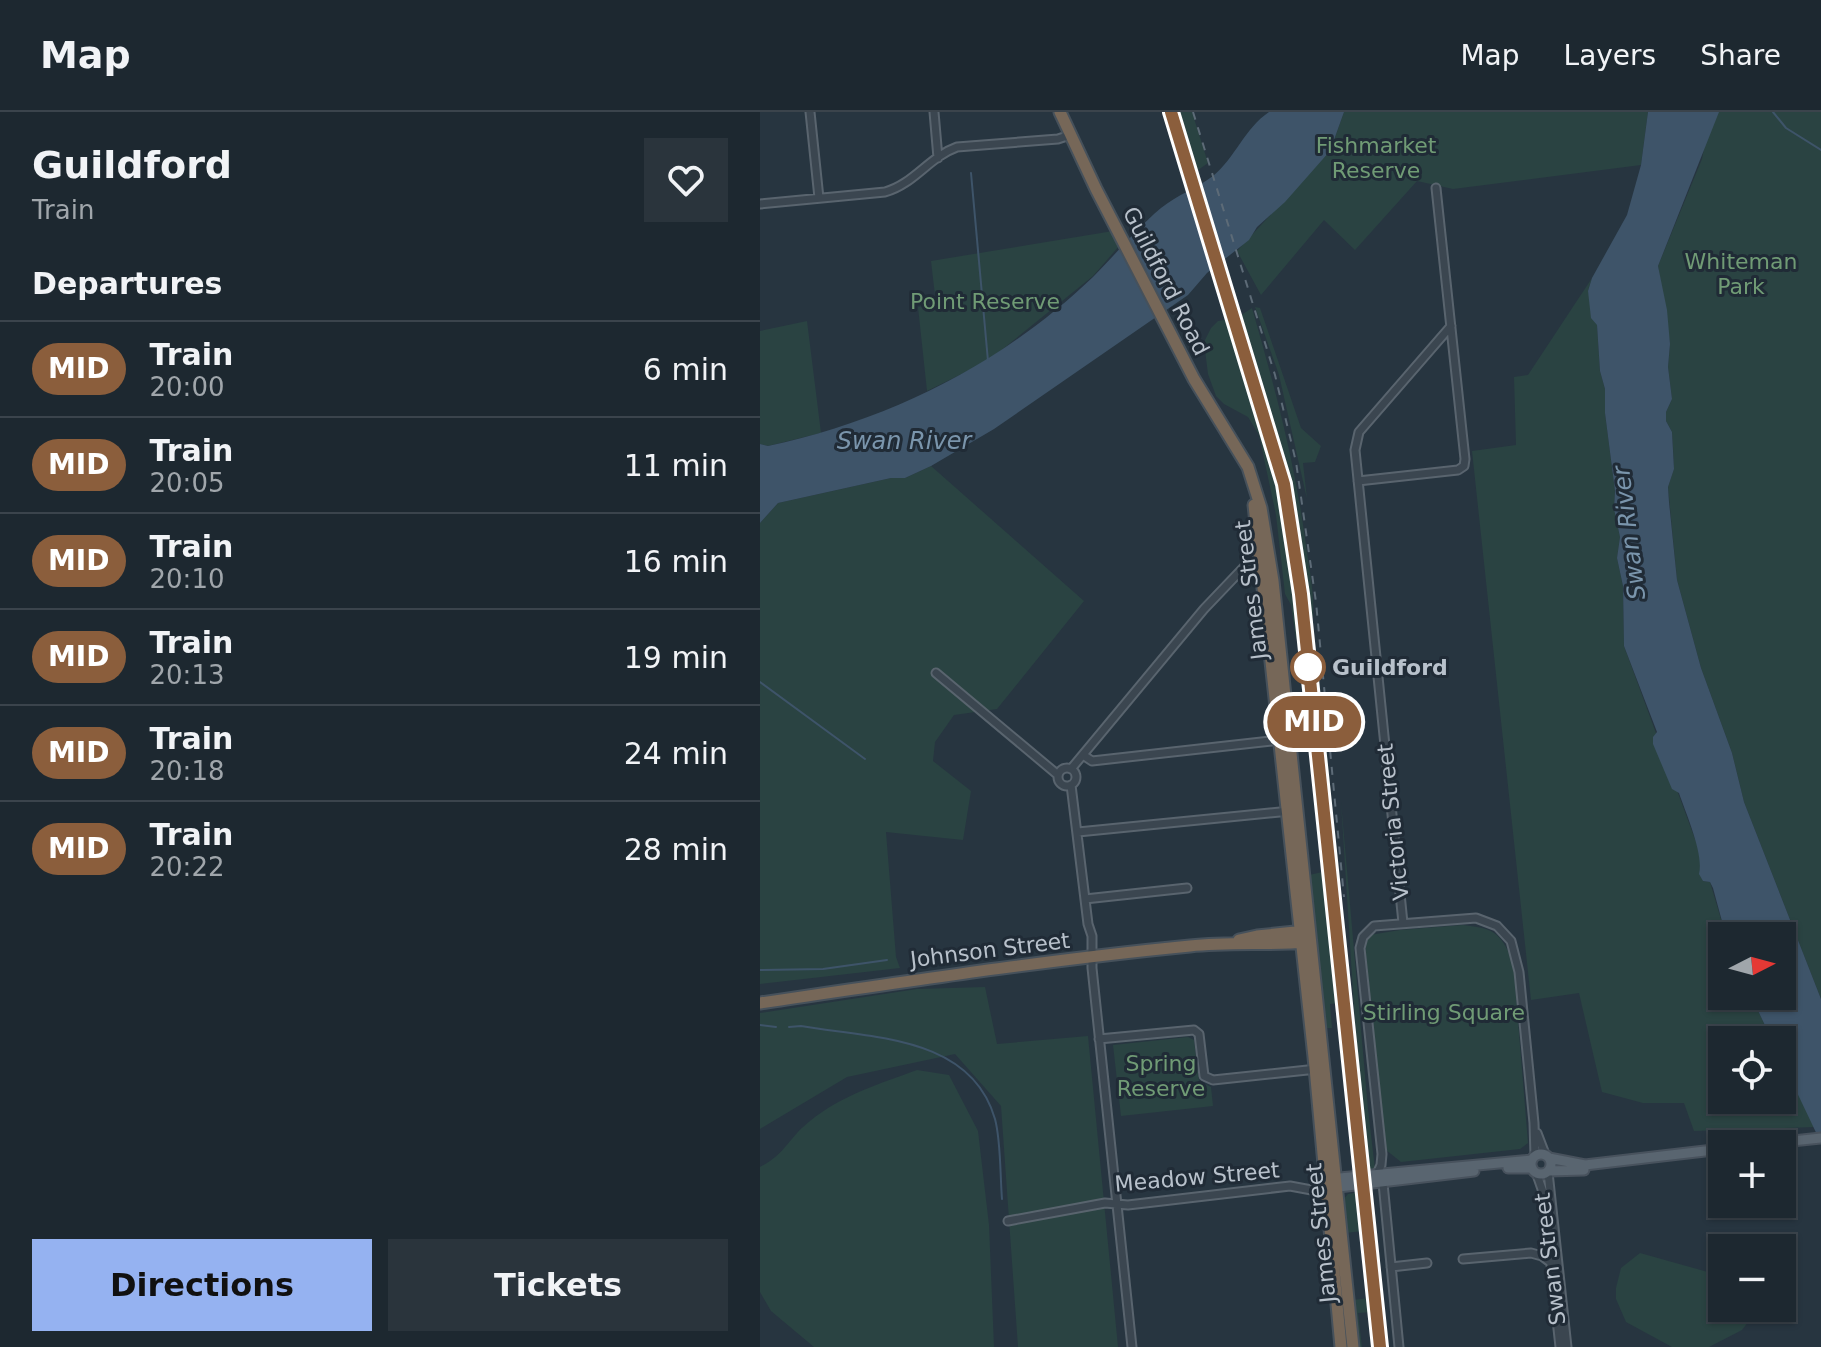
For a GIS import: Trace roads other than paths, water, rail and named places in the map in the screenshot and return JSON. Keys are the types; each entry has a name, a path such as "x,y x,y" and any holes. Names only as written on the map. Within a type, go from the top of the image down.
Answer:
{"highway":[{"name":"Guildford Road","path":"1058,112 1194,379 1237,447"},
{"name":"James Street","path":"1237,447 1250,485 1274,594 1287,728 1291,811"},
{"name":"James Street","path":"1265,559 1268,635 1279,740 1291,811 1320,1068 1341,1347"},
{"path":"1268,635 1268,601 1274,594"},
{"name":"Johnson Street","path":"760,1003 894,982 1227,943 1257,936 1306,937"},
{"name":"James Street","path":"1331,1183 1353,1347"}],"main road":[{"path":"1798,1141 1821,1138"},
{"name":"Meadow Street","path":"1380,1178 1394,1173 1538,1161 1585,1165 1708,1153"},
{"name":"Meadow Street","path":"1548,1171 1583,1170 1708,1154"},
{"name":"Meadow Street","path":"1331,1183 1504,1168 1538,1161"},
{"path":"1538,1161 1551,1165 1548,1171"}],"street":[{"path":"810,112 819,198"},
{"path":"934,112 938,158"},
{"path":"760,204 892,190 909,182 957,147 1058,139 1068,131"},
{"path":"1358,481 1458,470 1464,466 1436,188"},
{"name":"Victoria Street","path":"1403,923 1355,450 1359,432 1451,326"},
{"path":"1071,769 1204,609 1243,569 1265,559"},
{"path":"936,673 1058,775 1061,784 1071,785"},
{"path":"1083,755 1092,761 1279,740 1284,737 1287,728"},
{"path":"1058,775 1065,768 1071,769 1075,775 1071,785 1093,949 1091,957 1099,1039 1132,1347"},
{"path":"1078,832 1291,811"},
{"path":"1085,899 1187,888"},
{"name":"Swan Street","path":"1403,923 1476,918 1492,923 1506,933 1514,945 1560,1347"},
{"path":"1399,1347 1380,1178 1382,1154 1360,948 1363,937 1372,928 1403,923"},
{"path":"1099,1039 1194,1030 1199,1034 1204,1076 1213,1080 1320,1068"},
{"path":"1382,1154 1394,1173"},
{"name":"Swan Street","path":"1548,1171 1567,1347"},
{"name":"Meadow Street","path":"1008,1221 1105,1203 1298,1186 1317,1191 1331,1183"},
{"path":"1524,1253 1548,1239"},
{"path":"1463,1259 1524,1253 1541,1255 1551,1264"},
{"path":"1391,1267 1427,1263"}],"water":[{"path":"1269,112 1344,112 1330,151 1285,202 1257,227 1249,240 1207,273 1188,295 994,429 931,466 905,478 891,478 778,503 760,523 760,444 768,446 857,421 900,404 982,362 1058,308 1161,208 1213,176 1253,126"},
{"name":"Swan River","path":"1648,112 1719,112 1658,266 1670,344 1668,367 1672,399 1666,421 1672,432 1674,469 1668,487 1669,502 1677,580 1701,668 1732,753 1744,802 1791,922 1722,922 1713,888 1699,874 1697,845 1690,823 1679,793 1672,789 1653,744 1657,732 1624,646 1623,586 1617,558 1620,537 1614,509 1605,389 1600,371 1597,325 1591,318 1588,291 1627,215 1641,165"},
{"name":"Swan River","path":"1796,935 1821,999 1821,1143 1796,1090 1796,1026 1765,1026 1758,1010 1796,1010"}],"waterway":[{"path":"1773,112 1786,128 1821,150"},
{"path":"971,173 988,361"},
{"path":"760,682 865,759"},
{"path":"760,970 823,969 887,960"},
{"path":"760,1025 776,1027"},
{"path":"789,1027 857,1034 915,1046 941,1056 964,1071 983,1091 995,1119 1002,1199"}],"railway":[{"path":"1171,112 1276,455 1293,528 1380,1347"},
{"path":"1193,112 1275,375 1296,462 1316,602 1344,897"}],"train":[{"name":"MID","path":"1171,112 1270,435 1289,508 1301,594 1380,1347"}],"place":[{"name":"Guildford","path":"1308,667"}],"park label":[{"name":"Fishmarket Reserve","path":"1376,158"},
{"name":"Whiteman Park","path":"1741,274"},
{"name":"Point Reserve","path":"985,301"},
{"name":"Stirling Square","path":"1444,1012"},
{"name":"Spring Reserve","path":"1161,1076"}]}
